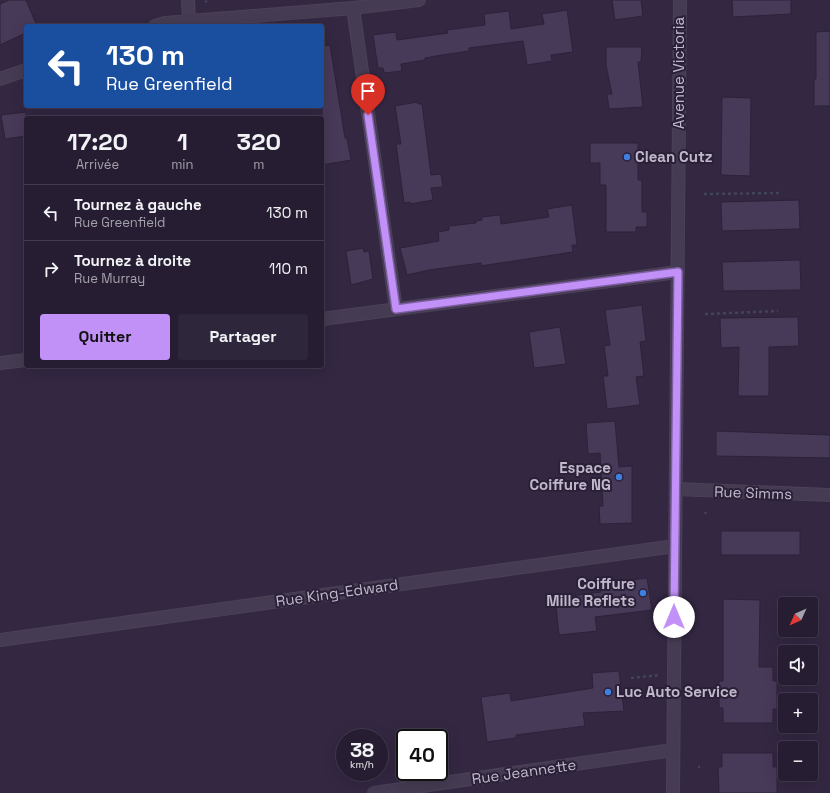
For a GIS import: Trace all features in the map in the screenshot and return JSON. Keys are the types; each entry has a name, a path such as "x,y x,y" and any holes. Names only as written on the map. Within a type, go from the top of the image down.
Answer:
{"street":[{"path":"188,0 188,21"},
{"path":"162,24 353,8 369,3 419,0"},
{"name":"Avenue Victoria","path":"673,793 680,0"},
{"path":"353,8 396,309"},
{"path":"0,80 24,71"},
{"path":"324,319 678,272"},
{"path":"0,363 24,360"},
{"name":"Rue Simms","path":"676,489 830,495"},
{"name":"Rue King-Edward","path":"0,640 674,546"},
{"name":"Rue Jeannette","path":"374,793 673,750"}],"path":[{"path":"704,194 780,193"},
{"path":"705,314 778,311"},
{"path":"630,678 664,675"}],"building":[{"path":"9,0 26,0 36,24 24,24 24,34 0,45 0,4"},
{"path":"612,0 641,0 643,16 615,20"},
{"path":"732,0 791,0 791,14 733,17"},
{"path":"567,10 573,52 551,55 552,61 527,65 523,41 469,48 469,51 425,58 425,60 401,64 402,71 384,73 383,68 378,68 373,35 396,32 397,40 448,33 447,30 485,25 484,14 509,11 511,29 544,24 542,14"},
{"path":"830,31 830,106 814,106 814,79 816,79 816,32"},
{"path":"330,45 345,138 347,138 351,160 324,165 324,116 322,116 322,108 324,108 324,46"},
{"path":"606,47 642,47 641,62 638,62 643,107 609,109 607,94 612,94 606,65"},
{"path":"722,97 751,98 750,176 721,175"},
{"path":"417,102 418,104 422,104 431,175 441,174 443,187 431,188 433,200 411,204 410,202 404,203 396,144 401,144 395,106"},
{"path":"26,112 26,116 24,116 24,136 5,139 1,115"},
{"path":"590,143 638,143 638,180 642,180 642,212 647,212 647,227 636,227 636,232 606,232 606,185 600,185 600,163 590,163"},
{"path":"799,200 800,229 722,231 721,202"},
{"path":"572,205 577,245 572,245 573,252 481,266 481,263 429,270 407,275 400,248 439,241 438,232 449,230 449,226 476,223 476,221 482,220 482,217 500,215 501,224 549,217 547,209"},
{"path":"363,248 364,252 369,251 373,279 351,285 346,251"},
{"path":"800,260 801,290 723,291 722,262"},
{"path":"642,305 646,341 640,342 644,376 636,377 640,405 607,409 603,376 608,376 604,346 610,345 605,310"},
{"path":"798,317 799,346 769,347 769,396 738,396 739,347 721,348 720,318"},
{"path":"560,327 566,364 534,368 529,332"},
{"path":"615,421 619,467 632,466 632,523 600,524 599,506 603,506 600,453 588,454 586,423"},
{"path":"716,431 830,435 830,458 716,456"},
{"path":"721,531 800,531 800,555 721,555"},
{"path":"647,578 652,610 595,617 597,631 559,635 555,598 601,592 600,584"},
{"path":"723,599 760,600 759,667 773,667 773,681 777,681 777,709 773,709 773,723 723,723 723,708 719,708 719,681 723,681"},
{"path":"619,671 624,711 583,713 585,726 516,735 516,738 487,742 481,697 510,693 511,701 593,688 592,673"},
{"path":"722,753 773,753 773,767 777,767 777,793 719,793 718,767 722,767"}],"place":[{"name":"Clean Cutz","path":"627,157"},
{"name":"Espace Coiffure NG","path":"619,477"},
{"name":"Coiffure Mille Reflets","path":"643,593"},
{"name":"Luc Auto Service","path":"608,692"}],"route":[{"path":"368,115 396,309 678,272 674,617"}]}
